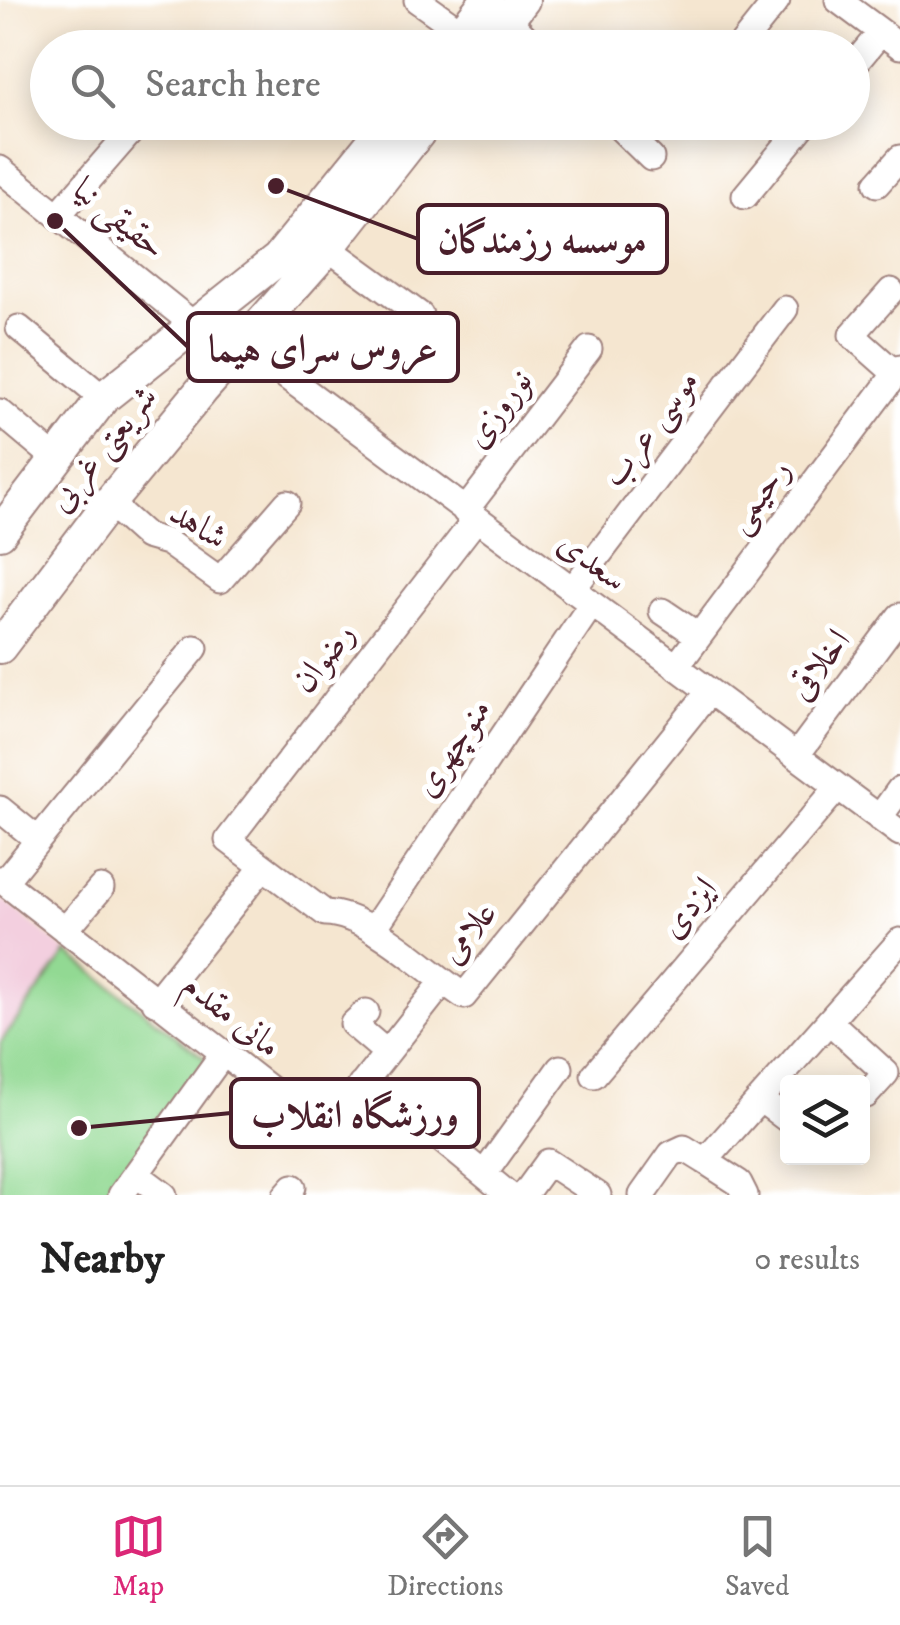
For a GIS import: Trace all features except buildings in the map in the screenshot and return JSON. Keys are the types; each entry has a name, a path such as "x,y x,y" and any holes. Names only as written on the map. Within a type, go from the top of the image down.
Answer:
{"main road":[{"path":"480,30 506,7"},
{"path":"5,515 56,459 103,398 278,259 374,140"},
{"name":"شریعتی غربی","path":"1,645 109,504 202,390 328,248 413,140"}],"street":[{"path":"417,0 452,30"},
{"path":"754,30 777,0"},
{"path":"838,0 891,39 870,54"},
{"path":"506,7 523,30"},
{"path":"60,214 124,140"},
{"path":"632,140 651,158"},
{"path":"745,196 791,140"},
{"path":"877,184 900,158"},
{"name":"حقیقی نیا","path":"0,169 193,324"},
{"path":"328,248 420,315"},
{"path":"891,291 852,335 895,382"},
{"name":"موسی عرب","path":"582,598 785,309"},
{"path":"19,328 103,398"},
{"name":"سعدی","path":"244,344 900,834"},
{"name":"نوروزی","path":"471,515 589,349"},
{"name":"رحیمی","path":"676,667 895,382"},
{"path":"0,412 56,459"},
{"name":"شاهد","path":"109,504 146,536 167,542 220,580 287,503"},
{"name":"رضوان","path":"228,840 471,515"},
{"name":"منوچهری","path":"372,930 582,598"},
{"path":"662,611 699,636"},
{"name":"اخلاقی","path":"796,756 900,616"},
{"path":"2,880 195,648"},
{"name":"علامی","path":"228,840 325,913 343,914 372,930 464,996 709,692"},
{"name":"ایزدی","path":"594,1075 838,787"},
{"path":"879,818 900,789"},
{"path":"0,809 38,840"},
{"path":"155,1002 263,867"},
{"name":"مانی مقدم","path":"2,880 312,1122 335,1119 443,982"},
{"path":"65,930 102,888"},
{"path":"705,1162 829,1021 897,951"},
{"path":"366,1012 353,1024 387,1053"},
{"path":"829,1021 886,1074 870,1091"},
{"path":"121,1195 222,1055"},
{"path":"484,1174 560,1068"},
{"path":"362,1086 418,1134 437,1136 509,1195"},
{"path":"760,1098 780,1114"},
{"path":"642,1195 671,1154 684,1148 740,1183 745,1195"},
{"path":"524,1195 548,1162 598,1195"},
{"path":"136,1174 164,1195"}],"shaded area":[{"path":"0,897 67,952 0,1043"}],"green space":[{"path":"67,952 207,1060 109,1195 0,1195 0,1043"}],"place":[{"name":"موسسه رزمندگان","path":"276,186"},
{"name":"عروس سرای هیما","path":"55,221"},
{"name":"ورزشگاه انقلاب","path":"79,1128"}]}
